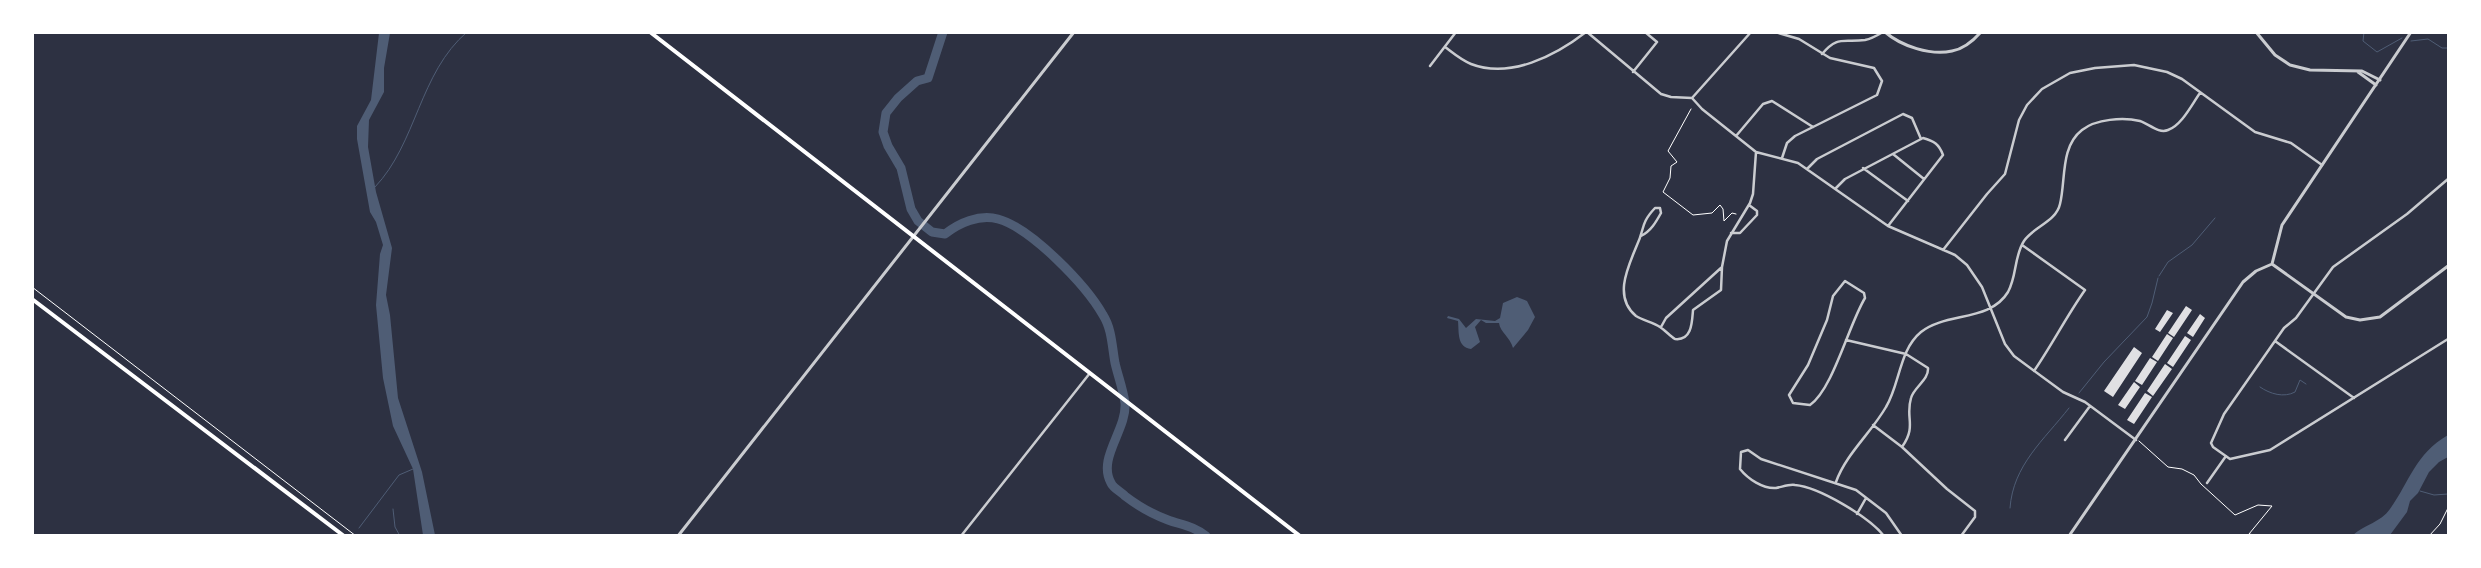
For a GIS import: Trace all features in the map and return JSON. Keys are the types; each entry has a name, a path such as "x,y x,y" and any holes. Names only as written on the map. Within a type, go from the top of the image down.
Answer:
{"main road":[{"path":"650,32 1300,536"},
{"path":"32,298 344,536"}],"street":[{"path":"678,536 1074,32"},
{"path":"1430,66 1456,32"},
{"path":"1445,46 1472,64 1501,68 1546,57 1573,43 1586,32 1632,72 1666,96 1692,98 1702,110 1756,152 1798,162 1888,226 1956,255 1974,274 1982,287 1989,309 2009,350 2063,392 2090,406 2136,440"},
{"path":"1632,72 1657,42 1646,32"},
{"path":"1692,98 1751,32"},
{"path":"1775,32 1798,40 1822,54 1840,61 1874,68 1882,81 1877,94 1787,142 1782,158"},
{"path":"1822,54 1830,44 1838,40 1866,40 1884,32 1895,41 1906,45 1936,52 1951,52 1962,48 1981,32"},
{"path":"2256,32 2275,55 2290,65 2310,70 2358,72 2362,70 2380,80"},
{"path":"2272,264 2282,225 2411,32"},
{"path":"1943,250 1986,194 2005,174 2020,120 2027,105 2042,89 2054,80 2070,73 2094,68 2134,65 2150,67 2182,79 2255,132 2291,143 2322,165"},
{"path":"2358,72 2376,85"},
{"path":"1836,482 1840,470 1887,407 1906,354 1914,340 1924,330 1989,309 2009,291 2022,245 2032,232 2046,223 2060,206 2068,151 2082,129 2111,120 2129,119 2141,121 2161,131 2168,130 2177,124 2200,93"},
{"path":"1736,136 1763,104 1772,101 1813,127"},
{"path":"1807,169 1817,159 1903,114 1912,118 1921,139"},
{"path":"1836,188 1845,179 1863,168 1921,139 1933,141 1940,146 1943,155 1888,226"},
{"path":"1642,236 1650,230 1661,213 1660,208 1655,208 1643,223 1642,236 1624,282 1625,300 1630,311 1637,316 1661,327 1676,339 1684,338 1690,331 1693,310 1721,290 1722,267 1730,233 1749,205 1753,194 1756,152"},
{"path":"1893,154 1924,179"},
{"path":"1863,168 1908,201"},
{"path":"2448,179 2407,214 2333,267 2296,318 2286,326 2224,414 2211,442 2213,447 2230,460 2270,450 2448,339"},
{"path":"1730,233 1740,233 1756,218 1756,211 1749,205"},
{"path":"2022,245 2085,290 2063,322 2055,342 2034,371"},
{"path":"2272,264 2346,317 2360,320 2380,318 2448,266"},
{"path":"2069,536 2243,282 2256,271 2272,264"},
{"path":"1661,327 1666,318 1722,267"},
{"path":"1845,280 1864,293 1865,298 1858,309 1846,340 1834,370 1812,404 1807,405 1790,401 1789,395 1806,369 1827,320 1833,296 1845,280"},
{"path":"1846,340 1906,354 1926,365 1928,374 1910,399 1910,434 1902,447"},
{"path":"2275,341 2354,398"},
{"path":"961,536 1090,373"},
{"path":"2065,440 2090,406"},
{"path":"1873,425 1902,447 1947,489 1975,511 1975,518 1961,536"},
{"path":"1884,536 1874,524 1828,495 1795,485 1770,488 1763,486 1740,469 1739,456 1744,450 1748,450 1761,459 1849,487 1886,513 1902,536"},
{"path":"2207,483 2226,456"},
{"path":"1857,514 1866,498"}],"path":[{"path":"1691,109 1668,151 1677,162 1671,166 1670,178 1663,192 1693,215 1712,213 1720,205 1723,209 1724,221 1732,213 1736,214"},
{"path":"32,287 356,536"},
{"path":"2136,440 2145,444 2157,459 2168,467 2182,469 2194,475 2200,484 2234,515 2258,505 2272,506 2249,534 2260,536"},
{"path":"2429,536 2440,524 2448,508"}],"water":[{"path":"379,33 390,33 384,68 384,92 369,120 368,147 376,192 392,248 386,295 390,315 398,398 422,472 435,535 423,535 413,469 393,426 383,378 376,305 380,254 383,245 376,222 370,212 357,139 357,126 371,100"},
{"path":"1517,297 1527,301 1535,317 1528,330 1513,348 1499,323 1486,323 1481,320 1475,327 1480,342 1471,349 1466,348 1460,339 1458,321 1447,318 1448,316 1459,319 1466,328 1476,319 1495,321 1500,318 1503,303"},
{"path":"2448,435 2448,457 2439,462 2429,472 2418,493 2410,501 2407,512 2390,535 2353,535 2377,520 2390,509 2420,459 2437,442"}],"building":[{"path":"2186,306 2192,310 2174,337 2168,333"},
{"path":"2167,310 2173,313 2160,332 2155,329"},
{"path":"2200,314 2205,318 2193,337 2187,333"},
{"path":"2167,334 2173,338 2158,361 2152,357"},
{"path":"2185,336 2191,340 2173,367 2167,363"},
{"path":"2134,347 2142,353 2113,397 2104,391"},
{"path":"2150,358 2157,362 2142,385 2135,381"},
{"path":"2165,364 2172,369 2153,396 2147,391"},
{"path":"2134,382 2140,387 2125,409 2118,405"},
{"path":"2145,393 2152,397 2134,424 2127,420"}],"waterway":[{"path":"375,187 389,169 400,150 438,67 467,32"},
{"path":"943,32 928,78 917,81 898,98 886,113 883,132 888,146 901,168 911,209 918,221 932,232 945,234 970,220 991,218 1011,224 1041,245 1071,274 1095,303 1106,320 1125,403 1122,423 1108,464 1111,483 1145,510 1192,528 1206,536"},
{"path":"2364,32 2363,41 2377,52 2402,38"},
{"path":"2411,41 2428,39 2442,48 2448,48"},
{"path":"2159,276 2168,262 2192,245 2215,218"},
{"path":"2079,393 2104,362 2147,317 2158,278"},
{"path":"2260,387 2268,392 2286,395 2295,392 2300,380 2306,384"},
{"path":"2010,508 2012,493 2023,466 2040,442 2069,408"},
{"path":"359,528 399,475 413,469"},
{"path":"2420,491 2434,495 2448,494"},
{"path":"393,509 395,527 400,536"}]}
